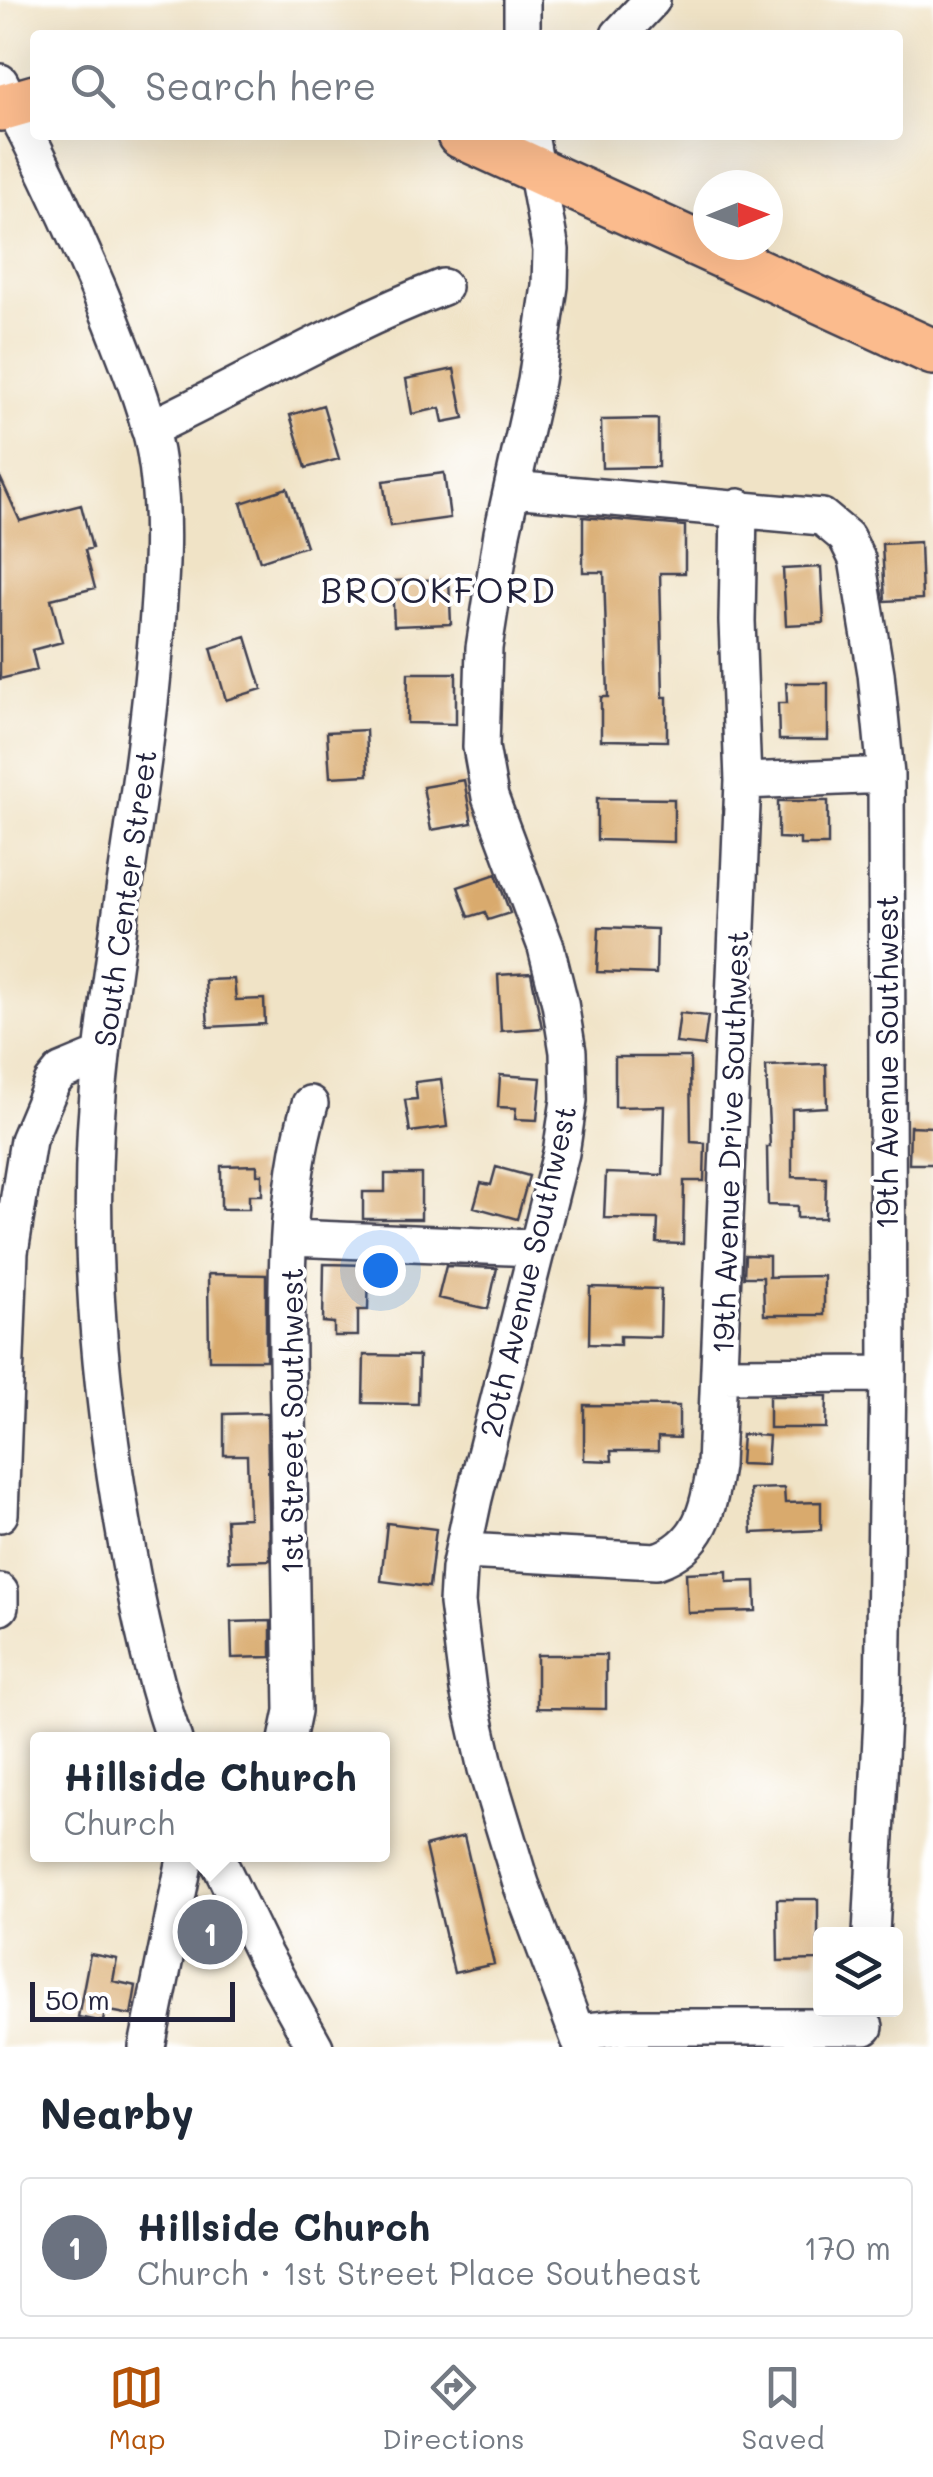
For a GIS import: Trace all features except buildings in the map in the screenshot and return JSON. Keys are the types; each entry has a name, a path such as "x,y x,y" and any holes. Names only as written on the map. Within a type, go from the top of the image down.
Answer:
{"main road":[{"path":"481,140 533,152 933,352"}],"street":[{"path":"522,0 522,30"},
{"path":"624,30 652,0"},
{"name":"South Center Street","path":"12,98 30,135"},
{"name":"South Center Street","path":"32,140 64,206 128,362 149,429 161,503 160,587 150,714 97,1107 94,1269 108,1436 145,1640 172,1732"},
{"name":"20th Avenue Southwest","path":"533,152 550,250 550,286 536,381 502,533 484,648 480,747 490,797 546,947 568,1052 568,1100 561,1153 459,1569 459,1634 482,1753 521,1884 579,2040"},
{"path":"149,429 208,402 317,341 444,287"},
{"name":"19th Avenue Southwest","path":"512,488 822,517 846,537 857,559 886,775 888,1374 884,1698 872,1927"},
{"name":"19th Avenue Drive Southwest","path":"465,1551 656,1560 676,1554 695,1532 709,1506 715,1466 743,781 736,621 738,507"},
{"path":"743,781 886,775"},
{"path":"0,1514 10,1252 28,1140 52,1083 61,1072 102,1055"},
{"name":"1st Street Southwest","path":"289,1732 293,1711 287,1365 292,1192 297,1148 310,1104"},
{"path":"292,1238 535,1248"},
{"path":"719,1374 888,1374"},
{"path":"0,1592 0,1607"},
{"path":"147,2047 184,1862"},
{"path":"220,1862 264,1955 315,2047"},
{"path":"579,2040 626,2027 866,2028"}],"place":[{"name":"Hillside Church","path":"210,1932"}],"district":[{"name":"BROOKFORD","path":"439,589"}]}
